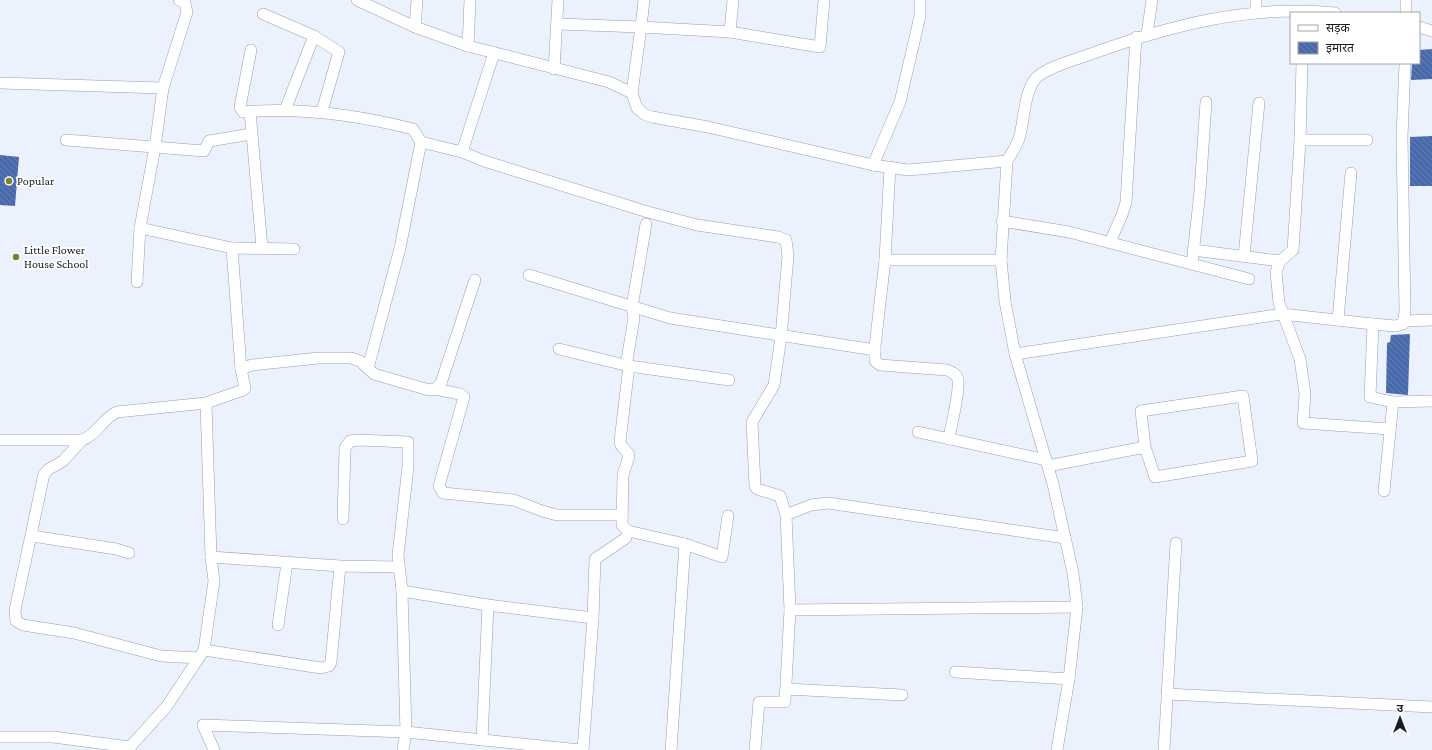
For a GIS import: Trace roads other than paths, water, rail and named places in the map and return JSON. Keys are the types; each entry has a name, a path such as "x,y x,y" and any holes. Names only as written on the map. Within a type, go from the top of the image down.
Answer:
{"street":[{"path":"137,282 140,228 155,147 163,88 187,12 185,2 179,0"},
{"path":"357,0 415,27 468,46 609,82 632,93"},
{"path":"415,27 417,0"},
{"path":"468,46 470,0"},
{"path":"554,69 558,0"},
{"path":"644,0 632,93 637,108 644,114 652,117 708,127 873,164 908,170 1007,161"},
{"path":"730,32 733,0"},
{"path":"556,24 730,32 820,47 824,0"},
{"path":"873,164 900,102 920,16 920,0"},
{"path":"1147,34 1152,0"},
{"path":"1256,0 1256,12"},
{"path":"1406,0 1406,12"},
{"path":"1057,750 1069,679 1077,607 1073,573 1047,463 1015,354 1004,300 1001,260 1002,221 1007,161 1019,140 1031,86 1036,78 1059,65 1147,34 1215,18 1256,12 1320,12"},
{"path":"263,14 314,36 339,52 322,111"},
{"path":"1420,27 1432,31"},
{"path":"285,110 314,36"},
{"path":"1110,242 1126,202 1136,38"},
{"path":"251,50 240,107 243,112 285,110 322,111 413,129 421,142 400,248 368,368"},
{"path":"462,152 494,53"},
{"path":"1302,64 1300,140 1293,250 1280,261 1276,272 1279,303 1282,314 1300,359 1305,394 1303,423 1390,429"},
{"path":"1404,64 1402,137 1404,321"},
{"path":"0,83 163,88"},
{"path":"1192,264 1200,191 1206,102"},
{"path":"1244,256 1259,103"},
{"path":"250,112 262,248"},
{"path":"66,140 204,151 209,141 251,134"},
{"path":"1300,140 1367,140"},
{"path":"421,142 462,152 484,161 648,212 697,225 778,237 786,240 788,256 781,337 774,385 752,422 755,486 757,489 780,496 786,514 790,610 786,689 785,702 759,702 755,750"},
{"path":"890,167 885,260 875,362 880,365 947,370 954,373 958,380 958,388 949,439"},
{"path":"1338,320 1351,174"},
{"path":"1002,221 1069,232 1249,279"},
{"path":"646,224 632,307 634,318 627,360 629,366 620,441 622,447 629,453 623,475 622,525 628,531 685,544 722,557 728,516"},
{"path":"140,228 232,248 294,249"},
{"path":"0,440 82,440 92,436 111,415 117,412 206,403 243,390 245,388 241,369 232,248"},
{"path":"1193,250 1280,261"},
{"path":"885,260 1001,260"},
{"path":"529,275 670,318 781,337 875,350"},
{"path":"435,389 441,383 475,280"},
{"path":"1015,354 1282,314 1373,324 1400,325 1404,321 1432,320"},
{"path":"1373,324 1370,397 1394,402 1432,402"},
{"path":"559,349 629,366 729,380"},
{"path":"241,369 252,365 330,357 355,359 374,374 429,390 435,389 460,394 464,397 439,486 443,493 514,500 542,511 558,514 622,515"},
{"path":"1243,396 1252,461 1155,477 1145,447 1141,410 1243,396"},
{"path":"1384,491 1394,402"},
{"path":"0,737 53,737 130,748 167,706 202,654 214,581 211,557 206,403"},
{"path":"918,432 1047,463 1145,447"},
{"path":"82,440 63,461 49,469 44,474 15,610 16,621 23,625 74,633 161,656 202,654 321,668 329,666 331,662 340,566"},
{"path":"343,519 346,448 350,441 408,442 408,467 398,555 402,591 406,732 403,750"},
{"path":"786,514 811,505 828,504 1065,538"},
{"path":"32,536 116,549 129,553"},
{"path":"214,750 203,725 406,732 581,750 593,618 596,559 626,538"},
{"path":"1164,750 1176,543"},
{"path":"671,750 685,544"},
{"path":"211,557 340,566 399,567"},
{"path":"278,625 287,563"},
{"path":"402,591 488,605 593,618"},
{"path":"482,740 488,605"},
{"path":"790,610 1077,607"},
{"path":"955,672 1069,679"},
{"path":"786,689 902,695"},
{"path":"1167,694 1432,707"}],"place":[{"name":"Popular","path":"9,181"},
{"name":"Little Flower House School","path":"16,257"}]}
